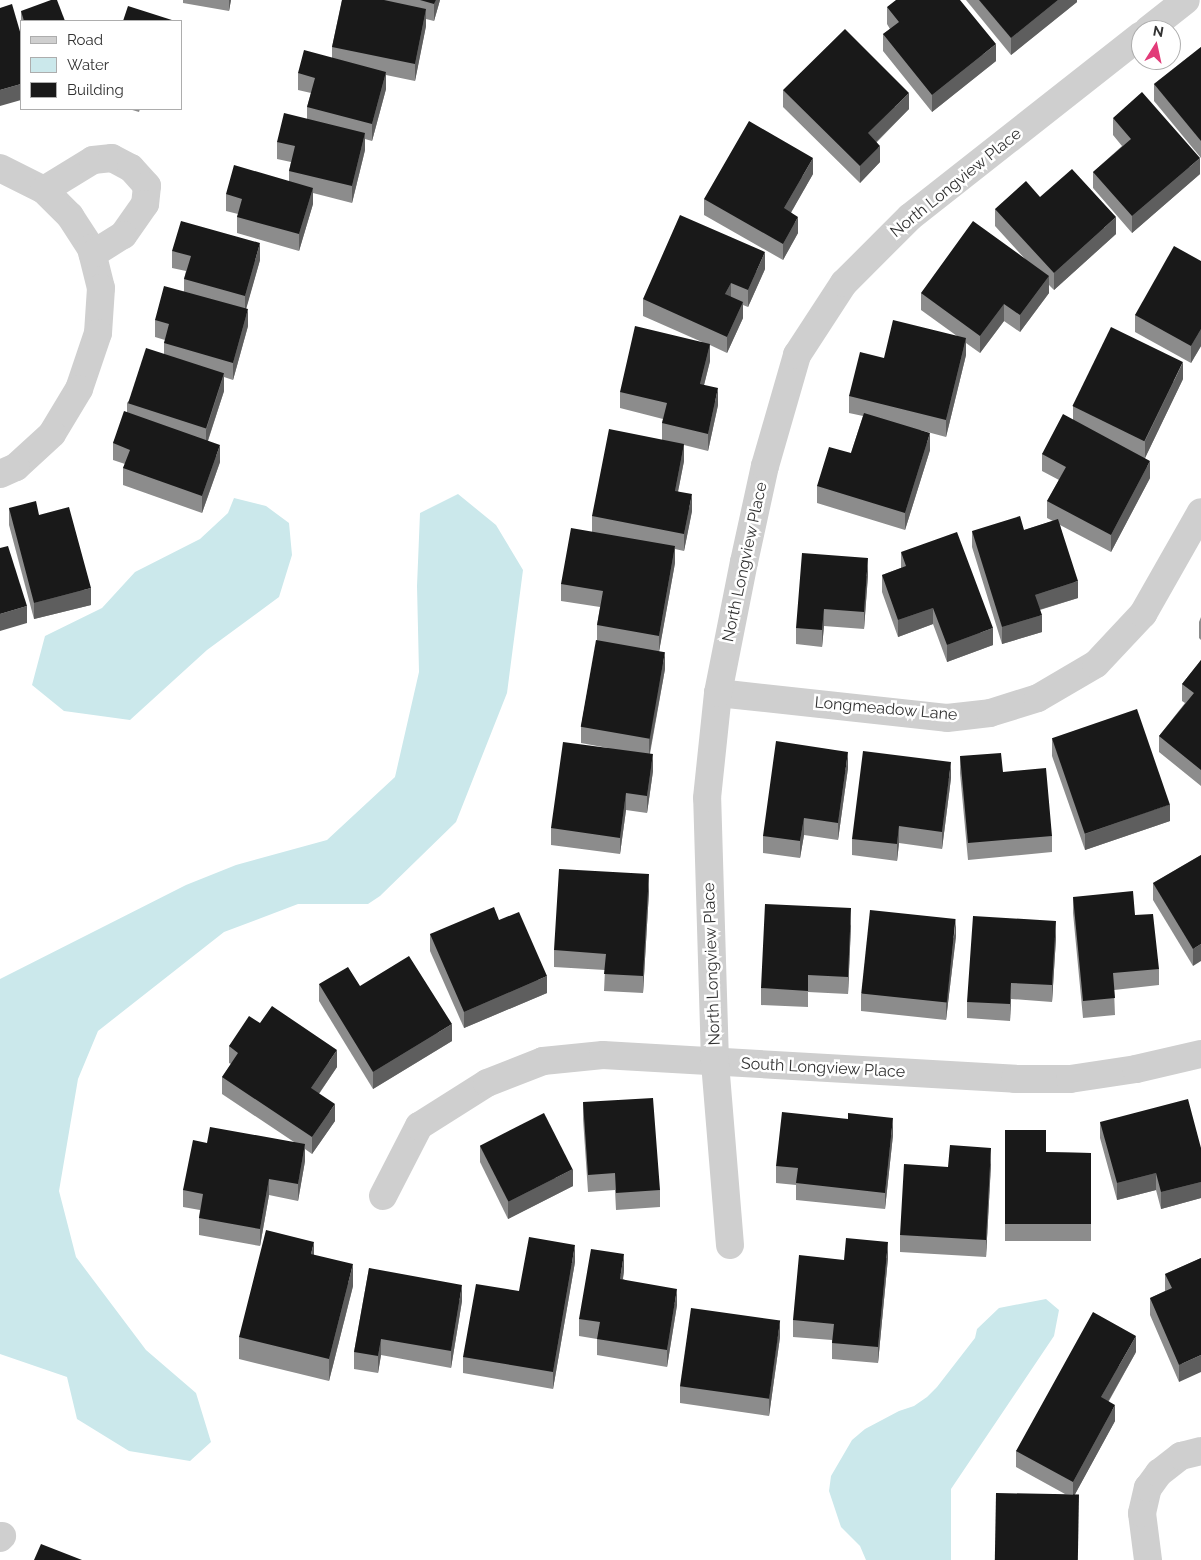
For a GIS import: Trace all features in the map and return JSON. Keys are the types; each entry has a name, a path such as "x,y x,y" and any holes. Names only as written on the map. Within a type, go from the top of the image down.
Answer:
{"street":[{"path":"1161,20 1186,0"},
{"name":"North Longview Place","path":"730,1245 715,1062 707,798 718,693 765,466 797,355 844,283 910,217 1131,44"},
{"path":"44,190 93,160 112,158 131,168 147,186 145,204 123,234 92,254"},
{"path":"0,168 44,190 70,216 91,248 101,288 98,333 78,389 52,434 16,467 0,474"},
{"name":"Longmeadow Lane","path":"718,693 947,718 990,714 1038,698 1096,664 1143,614 1201,512"},
{"name":"South Longview Place","path":"383,1196 419,1126 487,1083 543,1061 603,1055 1015,1079 1070,1079 1136,1069 1201,1054"},
{"path":"1148,1560 1142,1512 1148,1488 1159,1473 1181,1456 1201,1451"}],"water":[{"path":"458,494 496,525 523,570 507,693 456,822 380,896 368,904 298,904 224,932 98,1031 78,1079 59,1191 76,1257 146,1350 196,1393 211,1442 190,1461 129,1451 77,1419 67,1377 0,1354 0,979 186,885 236,865 327,840 395,777 419,672 417,586 420,513"},
{"path":"234,498 266,506 289,523 292,555 279,597 207,650 130,720 64,711 32,685 45,636 102,608 135,572 200,539 228,513"},
{"path":"1046,1299 1059,1310 1054,1336 951,1489 951,1560 866,1560 860,1546 841,1527 829,1491 831,1476 852,1440 865,1429 899,1411 914,1406 927,1397 975,1338 977,1329 999,1308"}],"building":[{"path":"51,0 57,0 65,20 24,20 21,11"},
{"path":"342,0 384,0 426,9 415,64 332,47"},
{"path":"420,0 436,0 434,4"},
{"path":"896,0 960,0 996,44 932,95 883,34 899,22 887,7"},
{"path":"979,0 1058,0 1011,38"},
{"path":"12,4 20,32 20,84 0,90 0,8"},
{"path":"128,6 172,20 123,20"},
{"path":"845,29 909,93 868,133 880,146 860,166 783,90"},
{"path":"1201,47 1201,141 1154,84 1172,70 1181,70 1181,63"},
{"path":"304,50 386,72 372,124 307,107 315,78 298,73"},
{"path":"1142,92 1200,158 1132,216 1093,172 1131,139 1113,118"},
{"path":"284,113 365,133 352,186 289,171 295,146 277,142"},
{"path":"749,121 813,158 784,208 798,217 783,244 704,199"},
{"path":"234,165 313,188 299,234 237,217 242,199 226,194"},
{"path":"1072,169 1116,217 1054,273 995,209 1026,181 1040,197"},
{"path":"680,215 765,252 748,290 731,283 725,294 743,302 727,337 643,299"},
{"path":"181,221 260,243 245,296 184,279 191,256 172,251"},
{"path":"973,221 1049,276 1020,315 1004,304 980,336 921,293"},
{"path":"1174,246 1201,261 1201,329 1191,346 1135,315"},
{"path":"164,286 248,309 233,363 164,343 169,324 155,320"},
{"path":"893,320 966,338 946,420 849,396 860,352 884,358"},
{"path":"635,326 710,344 700,384 718,388 708,434 662,423 667,403 620,392"},
{"path":"1111,327 1183,362 1144,441 1072,406"},
{"path":"146,348 224,373 206,429 128,403"},
{"path":"124,411 220,445 202,496 123,468 130,450 113,443"},
{"path":"864,413 930,433 905,513 817,486 829,447 851,453"},
{"path":"1063,414 1150,461 1111,535 1047,501 1066,467 1042,454"},
{"path":"609,429 684,444 675,491 692,494 684,534 592,516"},
{"path":"36,501 39,515 69,507 91,588 34,603 9,508"},
{"path":"1020,516 1024,530 1058,519 1078,581 1035,595 1042,615 1002,627 972,531"},
{"path":"571,528 675,546 659,636 597,625 603,591 561,584"},
{"path":"957,532 993,628 947,645 933,608 898,620 882,575 906,566 901,552"},
{"path":"8,546 27,606 0,614 0,548"},
{"path":"802,553 868,558 864,612 824,609 822,630 796,628"},
{"path":"596,640 665,652 650,739 581,727"},
{"path":"1201,660 1201,770 1159,736 1194,693 1182,684"},
{"path":"1137,709 1170,804 1085,834 1052,738"},
{"path":"776,741 848,752 838,823 804,818 800,841 763,836"},
{"path":"563,742 653,754 647,796 626,793 620,838 551,828"},
{"path":"863,751 951,762 942,832 899,826 897,844 852,839"},
{"path":"1001,753 1003,772 1046,768 1052,836 968,843 960,756"},
{"path":"1201,855 1201,944 1193,949 1153,883"},
{"path":"559,869 649,874 643,976 604,974 606,954 554,950"},
{"path":"1133,891 1135,915 1153,914 1159,969 1113,973 1115,998 1083,1001 1073,897"},
{"path":"765,904 851,908 848,977 808,975 808,991 761,988"},
{"path":"494,907 499,920 519,912 547,976 464,1012 430,934"},
{"path":"870,910 956,919 947,1003 861,994"},
{"path":"973,916 1056,921 1052,985 1011,983 1010,1004 967,1002"},
{"path":"409,956 452,1024 373,1072 319,984 348,967 360,986"},
{"path":"272,1006 337,1050 311,1088 335,1104 312,1137 222,1077 238,1053 229,1046 249,1016 260,1023"},
{"path":"653,1098 660,1190 616,1193 615,1173 588,1175 583,1102"},
{"path":"1188,1099 1201,1148 1201,1182 1161,1192 1156,1173 1117,1183 1100,1122"},
{"path":"782,1112 848,1119 848,1113 893,1118 885,1193 796,1183 798,1168 776,1166"},
{"path":"544,1113 573,1169 508,1202 480,1146"},
{"path":"210,1127 305,1144 298,1184 269,1179 260,1229 199,1218 203,1194 183,1190 193,1140 207,1143"},
{"path":"1005,1130 1046,1130 1046,1152 1091,1153 1091,1224 1005,1224"},
{"path":"950,1145 991,1148 986,1240 900,1235 904,1164 948,1167"},
{"path":"266,1230 314,1242 311,1254 353,1264 329,1359 239,1337"},
{"path":"529,1237 575,1245 553,1372 463,1357 476,1284 519,1291"},
{"path":"846,1238 888,1242 878,1347 832,1343 834,1324 793,1320 799,1255 844,1260"},
{"path":"591,1249 624,1254 620,1279 677,1289 667,1350 597,1339 600,1322 579,1319"},
{"path":"1201,1258 1201,1355 1179,1365 1150,1298 1172,1288 1165,1274"},
{"path":"369,1268 462,1285 451,1351 381,1339 378,1356 354,1352"},
{"path":"691,1308 780,1321 769,1399 680,1386"},
{"path":"1093,1312 1136,1336 1101,1397 1115,1405 1073,1482 1016,1451"},
{"path":"996,1493 1079,1494 1078,1560 995,1560"},
{"path":"41,1544 82,1560 34,1560"}]}
